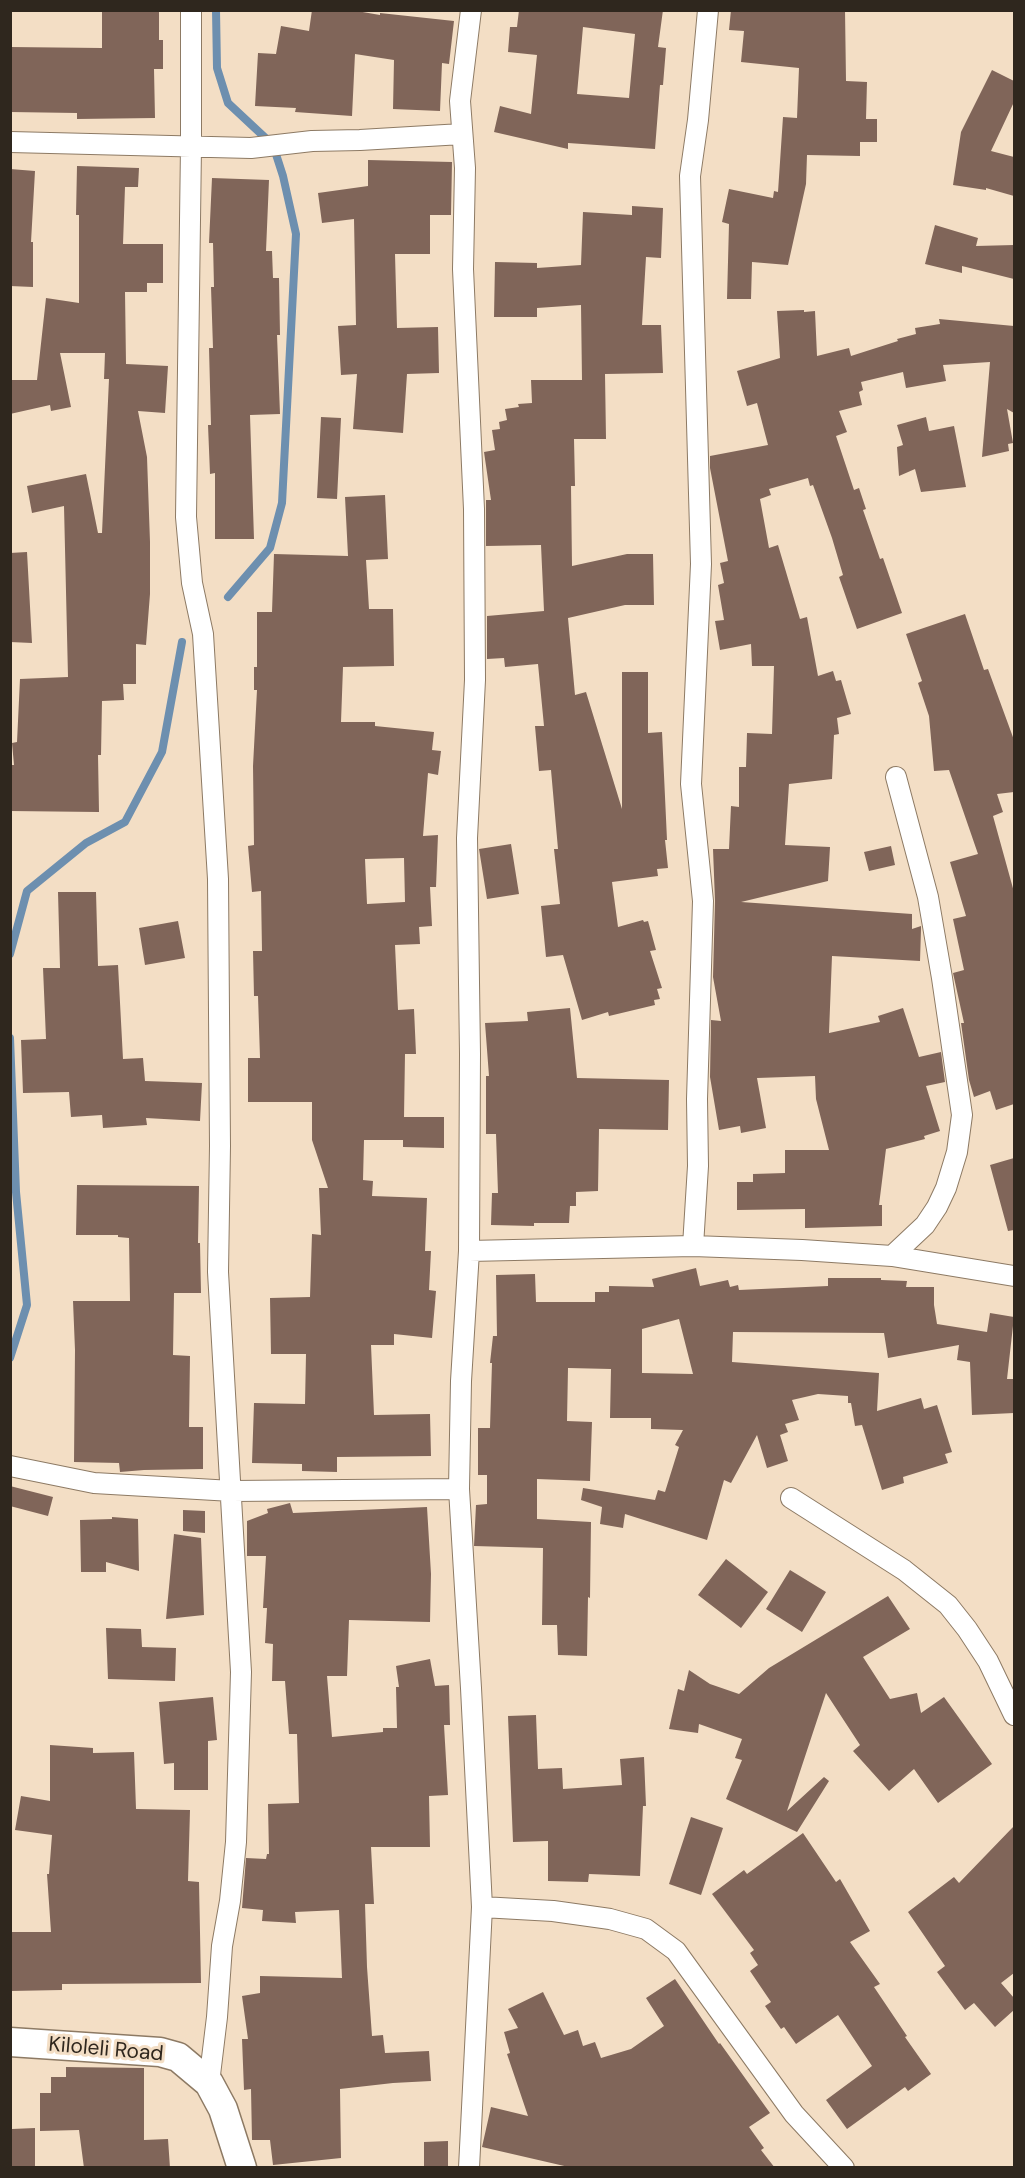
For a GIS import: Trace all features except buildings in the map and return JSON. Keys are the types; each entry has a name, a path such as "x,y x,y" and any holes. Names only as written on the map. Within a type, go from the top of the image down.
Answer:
{"main road":[{"name":"Kiloleli Road","path":"10,2042 160,2052 178,2057 209,2083 223,2109 242,2168"}],"street":[{"path":"191,10 192,146 186,518 192,583 202,634 218,879 220,1146 218,1272 241,1672 237,1830 230,1901 222,1946 209,2083"},
{"path":"469,2168 482,1907 459,1489 461,1380 469,1251 470,1054 467,838 475,680 474,509 462,269 465,168 460,101 471,10"},
{"path":"693,1246 698,1166 697,1099 703,901 691,784 701,564 690,176 698,120 708,10"},
{"path":"10,142 251,148 312,141 462,134"},
{"path":"892,1256 925,1225 937,1207 946,1188 957,1152 962,1115 951,1032 928,897 896,777"},
{"path":"469,1251 693,1246 802,1250 892,1256 1014,1276"},
{"path":"10,1466 94,1484 232,1491 459,1489"},
{"path":"792,1498 904,1570 948,1605 988,1661 1014,1715"},
{"path":"482,1907 553,1911 610,1919 646,1929 676,1951 794,2114 844,2168"}],"waterway":[{"path":"216,10 217,68 228,103 273,145 283,176 296,234 282,503 270,548 228,597"},
{"path":"10,954 27,891 86,843 125,822 162,752 182,642"},
{"path":"10,1038 16,1192 27,1305 10,1358"}]}
